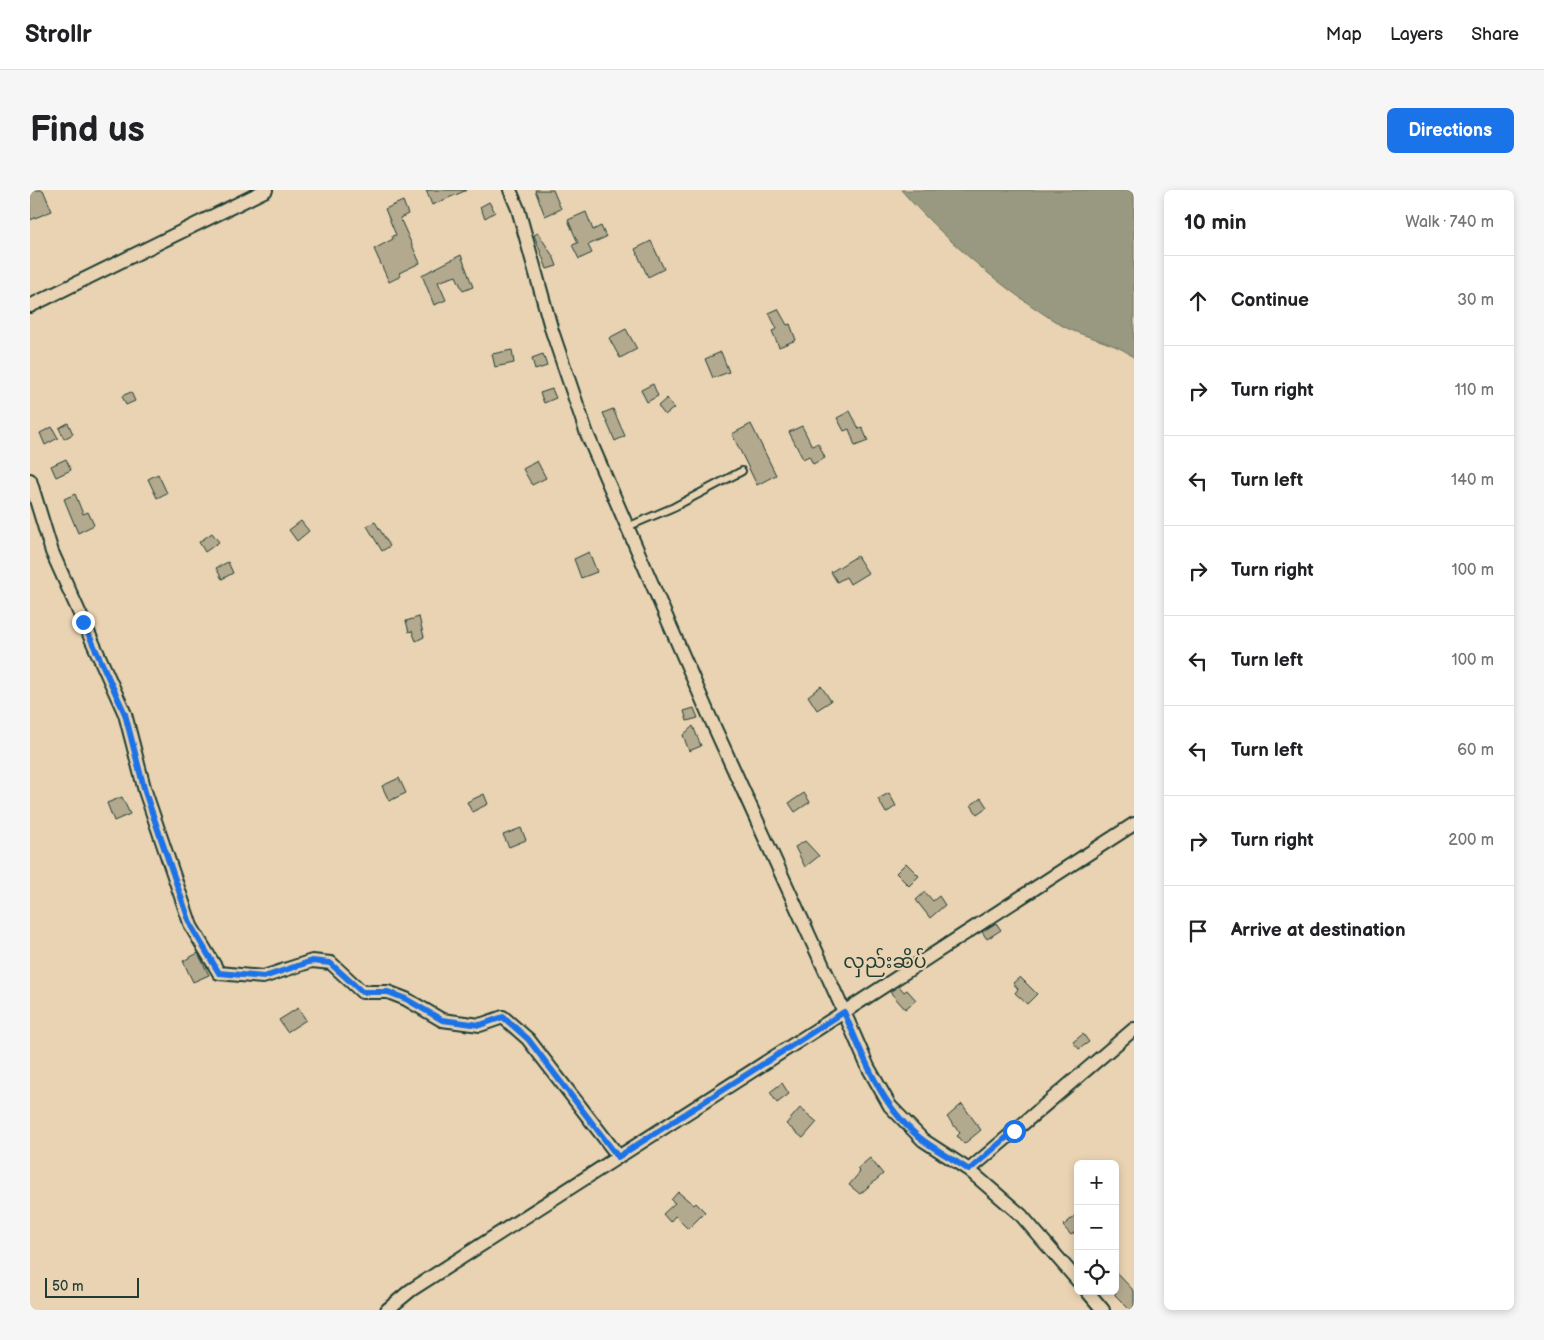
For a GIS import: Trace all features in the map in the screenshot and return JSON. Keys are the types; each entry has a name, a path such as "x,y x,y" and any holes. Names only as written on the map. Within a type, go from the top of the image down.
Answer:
{"street":[{"path":"30,306 266,190"},
{"path":"510,190 518,209 552,331 588,434 708,713 868,1068 890,1106 923,1140 969,1170 1021,1215 1074,1276"},
{"path":"30,480 52,552 125,714 145,792 191,926 219,973 264,977 312,961 330,963 362,992 388,992 406,999 442,1020 480,1025 503,1017 528,1039 618,1157"},
{"path":"387,1310 411,1290 1134,824"},
{"path":"969,1170 1134,1029"},
{"path":"1090,1295 1103,1310"}],"lane":[{"path":"628,527 674,507 742,471"}],"shaded area":[{"path":"901,190 1134,190 1134,358 1120,348 1061,325 1019,297 956,246"}],"building":[{"path":"30,190 43,190 52,211 30,220"},
{"path":"426,190 467,190 432,205"},
{"path":"535,190 553,190 561,209 545,216"},
{"path":"403,201 408,214 400,218 420,263 399,273 401,276 389,282 374,249 393,239 392,236 396,235 385,209"},
{"path":"489,202 495,212 485,218 480,207"},
{"path":"586,212 593,230 601,226 606,237 588,245 592,253 579,259 572,245 578,243 568,220"},
{"path":"538,233 557,266 547,269 534,235"},
{"path":"651,241 664,269 648,277 635,249"},
{"path":"461,255 473,287 463,291 456,276 438,282 446,300 434,305 422,275"},
{"path":"778,309 787,325 790,324 796,340 779,347 772,331 777,329 769,313"},
{"path":"626,329 637,349 620,358 609,338"},
{"path":"512,350 514,363 495,367 492,354"},
{"path":"721,352 729,372 713,378 705,359"},
{"path":"543,354 547,366 535,370 532,358"},
{"path":"653,384 658,396 647,402 641,390"},
{"path":"552,389 556,398 544,403 540,393"},
{"path":"131,392 135,401 126,405 122,396"},
{"path":"667,398 674,408 665,415 658,406"},
{"path":"613,409 625,436 615,441 603,413"},
{"path":"850,411 859,429 862,427 868,441 855,446 849,429 844,431 837,418"},
{"path":"68,423 73,434 64,439 59,428"},
{"path":"751,424 776,475 757,485 732,434"},
{"path":"802,426 812,446 818,443 825,458 813,464 809,456 803,459 789,432"},
{"path":"52,427 58,438 45,445 40,433"},
{"path":"66,459 71,470 56,477 51,466"},
{"path":"537,461 546,478 532,485 523,469"},
{"path":"158,474 167,493 157,498 148,479"},
{"path":"75,494 83,514 88,512 94,525 78,533 64,499"},
{"path":"301,521 309,531 297,541 289,530"},
{"path":"375,522 390,546 382,551 367,526"},
{"path":"212,533 219,542 205,552 199,542"},
{"path":"589,552 597,572 581,578 574,559"},
{"path":"857,556 868,573 850,584 846,577 837,582 831,572"},
{"path":"228,562 233,573 222,579 216,568"},
{"path":"419,617 424,637 416,641 412,631 409,632 406,621"},
{"path":"821,686 831,701 817,710 808,696"},
{"path":"694,708 698,718 687,721 684,711"},
{"path":"693,726 701,746 689,751 683,735"},
{"path":"399,778 406,793 389,801 382,786"},
{"path":"804,793 810,802 795,812 789,803"},
{"path":"889,793 896,806 886,813 878,799"},
{"path":"484,794 488,804 472,812 467,802"},
{"path":"122,797 130,814 114,821 107,803"},
{"path":"981,798 987,807 977,814 971,805"},
{"path":"521,828 526,840 509,847 503,835"},
{"path":"805,841 819,856 805,867 795,847"},
{"path":"906,863 919,876 909,886 896,873"},
{"path":"925,892 933,901 939,896 945,905 930,918 916,900"},
{"path":"996,923 1001,930 987,939 982,932"},
{"path":"198,953 209,975 193,982 183,961"},
{"path":"1020,977 1037,994 1027,1004 1015,993 1018,989 1013,983"},
{"path":"899,986 904,992 907,990 916,1000 905,1009 890,992"},
{"path":"298,1008 306,1020 287,1032 279,1020"},
{"path":"1083,1034 1089,1042 1079,1049 1073,1042"},
{"path":"782,1083 789,1094 777,1103 770,1092"},
{"path":"962,1104 981,1130 964,1144 957,1136 960,1133 947,1117"},
{"path":"800,1108 817,1122 803,1138 786,1124"},
{"path":"870,1158 883,1174 860,1194 849,1185 860,1172 857,1169"},
{"path":"678,1192 694,1205 696,1203 705,1212 688,1229 675,1216 670,1222 663,1214 675,1203 671,1200"},
{"path":"1074,1216 1074,1233 1071,1235 1063,1226"},
{"path":"1119,1275 1134,1291 1134,1310 1130,1310 1115,1295 1119,1295"}],"district":[{"name":"လှည်းဆိပ်","path":"885,962"}],"route":[{"path":"83,622 125,714 145,792 191,926 219,973 264,977 312,961 330,963 362,992 388,992 406,999 442,1020 480,1025 503,1017 528,1039 618,1157 844,1012 868,1068 890,1106 923,1140 969,1170 1014,1131"}]}
